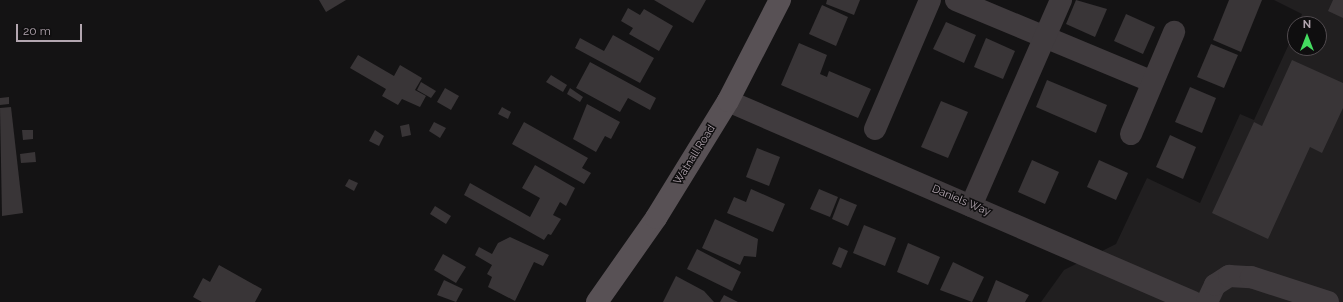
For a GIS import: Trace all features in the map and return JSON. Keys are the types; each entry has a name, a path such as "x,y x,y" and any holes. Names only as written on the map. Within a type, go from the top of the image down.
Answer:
{"main road":[{"name":"Watnall Road","path":"597,302 656,218 728,101 780,0"}],"street":[{"path":"875,129 930,0"},
{"path":"956,0 1153,82"},
{"path":"971,206 1061,0"},
{"path":"1131,134 1174,32"},
{"name":"Daniels Way","path":"728,101 1193,302"},
{"path":"1207,302 1215,285 1229,276 1250,277 1328,302"}],"shaded area":[{"path":"1274,0 1343,0 1343,302 1041,302 1064,270 1116,244 1147,178 1200,203 1240,114 1254,120 1287,48 1287,56 1327,56 1327,16 1301,16 1302,14"}],"building":[{"path":"319,0 346,0 326,12"},
{"path":"654,0 706,0 693,23"},
{"path":"827,0 860,0 854,15 826,4"},
{"path":"1076,0 1107,9 1095,37 1066,24"},
{"path":"1229,0 1262,0 1241,52 1213,40"},
{"path":"1333,0 1343,0 1343,18 1328,11"},
{"path":"822,5 848,17 836,46 809,34"},
{"path":"628,8 640,15 644,9 673,26 659,51 629,34 633,28 621,21"},
{"path":"1126,14 1155,27 1143,54 1114,41"},
{"path":"946,22 976,35 964,63 933,49"},
{"path":"613,35 654,58 640,83 575,48 580,38 604,51"},
{"path":"986,38 1015,51 1003,79 974,67"},
{"path":"799,43 827,55 820,74 827,77 829,71 871,89 858,118 781,85"},
{"path":"1211,44 1238,55 1224,88 1197,77"},
{"path":"358,55 394,76 400,65 422,78 415,90 426,96 420,107 402,99 398,105 382,96 386,89 350,68"},
{"path":"1292,60 1343,83 1343,108 1322,153 1310,147 1268,239 1212,213 1254,122 1262,126"},
{"path":"590,62 656,98 650,110 628,98 620,112 576,88"},
{"path":"551,75 567,85 563,92 546,82"},
{"path":"1047,80 1107,105 1096,133 1036,107"},
{"path":"421,82 436,91 431,98 417,90"},
{"path":"1190,87 1216,98 1202,133 1175,122"},
{"path":"445,88 459,96 451,110 437,102"},
{"path":"570,88 583,97 580,102 567,94"},
{"path":"9,97 9,104 0,105 0,98"},
{"path":"941,101 968,112 948,158 921,147"},
{"path":"587,104 620,122 611,139 605,136 596,152 573,139"},
{"path":"11,107 23,213 2,216 0,108"},
{"path":"502,107 511,112 508,119 498,114"},
{"path":"434,122 446,128 440,138 429,131"},
{"path":"524,122 588,158 582,168 591,173 584,184 512,144"},
{"path":"409,124 411,135 402,137 400,126"},
{"path":"22,130 33,130 33,139 23,140"},
{"path":"375,130 384,136 379,146 369,141"},
{"path":"1170,135 1196,147 1183,179 1156,167"},
{"path":"757,148 780,157 769,186 746,177"},
{"path":"35,152 36,162 21,163 20,154"},
{"path":"1032,160 1059,172 1045,204 1018,192"},
{"path":"1099,160 1128,173 1116,200 1087,187"},
{"path":"535,165 575,188 566,206 560,202 553,215 561,219 551,235 548,234 544,240 464,195 470,183 530,217 540,198 522,188"},
{"path":"349,179 358,183 354,191 345,186"},
{"path":"751,189 785,204 773,232 727,213 734,197 746,202"},
{"path":"819,189 838,197 830,217 810,209"},
{"path":"840,198 857,205 848,226 832,219"},
{"path":"435,206 451,216 446,224 430,214"},
{"path":"715,219 758,239 756,257 744,256 740,265 702,248"},
{"path":"864,225 896,238 885,266 853,253"},
{"path":"510,237 549,255 543,266 534,262 515,301 488,287 492,277 487,274 492,265 475,255 479,247 492,254 498,243"},
{"path":"908,243 940,257 928,285 897,272"},
{"path":"839,247 848,251 841,268 832,264"},
{"path":"697,249 741,272 732,291 687,269"},
{"path":"443,254 466,267 456,283 434,270"},
{"path":"953,262 984,277 972,302 940,290"},
{"path":"219,265 262,289 255,302 202,302 193,297 203,278 210,282"},
{"path":"676,276 704,291 714,302 663,302"},
{"path":"444,280 463,289 456,302 437,295"},
{"path":"996,280 1029,295 1025,302 987,302"},
{"path":"724,295 738,302 720,302"}]}
